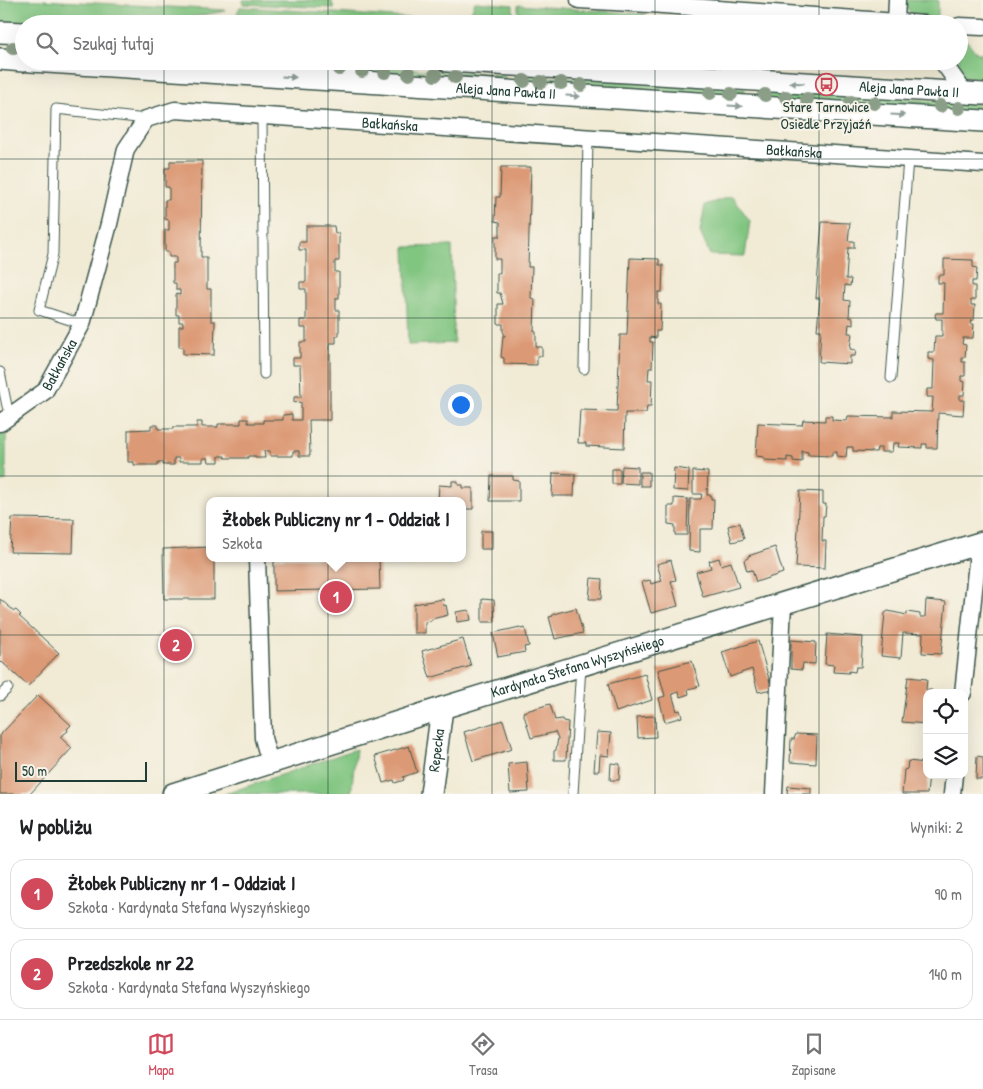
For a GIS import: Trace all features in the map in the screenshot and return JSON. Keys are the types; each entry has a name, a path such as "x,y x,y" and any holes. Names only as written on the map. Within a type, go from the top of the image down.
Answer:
{"street":[{"path":"579,0 800,15"},
{"path":"897,0 905,15"},
{"path":"968,26 983,27"},
{"path":"0,32 15,33"},
{"path":"0,59 15,60"},
{"name":"Aleja Jana Pawła II","path":"176,70 983,120"},
{"name":"Aleja Jana Pawła II","path":"591,70 974,94"},
{"path":"951,70 974,94"},
{"name":"Bałkańska","path":"7,414 45,391 82,324 110,224 126,150 146,119 175,110 588,136 750,150 983,164"},
{"path":"963,689 981,543"},
{"name":"Kardynała Stefana Wyszyńskiego","path":"173,794 442,708 981,543"},
{"path":"257,562 263,738 270,763"},
{"path":"774,794 783,604"},
{"name":"Repecka","path":"430,794 442,708"},
{"path":"952,794 954,779"}],"lane":[{"path":"82,324 39,310 54,254 56,110 146,119"},
{"path":"262,116 264,374"},
{"path":"584,369 588,136"},
{"path":"891,378 908,159"},
{"path":"0,372 7,414"},
{"path":"0,397 7,414"},
{"path":"573,794 581,666"},
{"path":"0,696 8,688"}],"green space":[{"path":"0,0 39,0 225,10 204,15 15,15 15,23 0,23"},
{"path":"243,0 331,0 334,8 243,4"},
{"path":"906,0 938,0 938,15 912,15 906,6"},
{"path":"475,2 513,5 513,15 470,15"},
{"path":"518,5 645,15 518,15"},
{"path":"240,7 363,15 236,15"},
{"path":"968,42 977,53 983,53 983,79 960,77 955,70 968,70"},
{"path":"283,70 428,70 505,75 504,84"},
{"path":"515,74 745,89 744,99 514,84"},
{"path":"758,89 983,104 983,115 757,101"},
{"path":"732,196 750,221 745,256 710,255 700,232 705,205"},
{"path":"452,246 454,343 408,345 405,247"},
{"path":"6,430 6,481 0,482 0,434"},
{"path":"356,749 351,794 225,794"}],"building":[{"path":"170,161 202,161 201,257 207,257 207,289 211,289 211,321 215,321 214,355 183,354 183,347 179,347 179,326 183,326 183,322 179,322 179,315 176,315 176,294 180,295 180,290 176,290 176,283 173,283 173,263 176,263 176,257 169,257 169,252 165,252 165,230 169,230 169,220 165,219 165,200 169,200 169,187 165,187 165,168 170,168"},
{"path":"501,167 531,167 528,267 532,267 531,298 535,299 534,331 536,332 536,347 542,347 542,356 537,356 537,365 504,364 504,358 501,357 503,336 505,336 503,324 498,324 498,304 503,304 500,293 497,293 497,273 500,273 500,259 495,259 495,236 500,236 500,222 495,221 496,197 500,197"},
{"path":"822,222 850,223 848,241 854,241 854,248 848,248 846,279 851,279 850,286 845,285 844,300 850,301 849,317 853,318 853,325 849,324 848,333 852,333 850,349 856,350 855,356 850,356 850,364 819,362 821,330 817,330 820,298 816,298"},
{"path":"306,226 334,226 335,233 339,233 339,261 335,261 335,272 339,272 339,298 336,298 336,310 339,310 339,336 336,336 336,343 330,343 330,420 309,420 310,456 299,456 299,451 293,451 293,456 270,456 270,451 264,451 265,458 248,456 248,458 225,458 225,456 219,456 219,462 209,462 208,458 203,458 203,462 179,462 179,458 174,458 174,465 163,465 163,462 158,462 158,465 134,465 134,462 128,462 128,430 151,429 151,425 158,425 158,429 197,427 197,422 202,422 202,427 218,427 218,424 241,424 241,419 248,419 248,423 263,423 263,420 283,420 283,415 292,414 292,420 301,420 301,402 294,403 294,397 301,397 300,365 293,365 293,358 300,358 300,342 306,342 306,328 300,328 300,320 306,320 306,289 300,289 300,282 306,282 306,250 299,250 299,242 306,242"},
{"path":"630,258 659,259 659,265 663,265 662,292 658,292 658,304 661,304 660,331 656,331 656,338 650,337 650,342 653,342 652,368 649,368 648,380 652,380 651,406 647,406 646,413 625,413 624,448 586,446 586,443 578,443 580,410 617,411 620,335 627,335"},
{"path":"944,259 973,260 973,267 977,268 976,281 972,281 972,286 975,286 975,300 971,300 971,305 975,305 974,320 971,320 970,324 974,324 973,338 963,338 962,344 966,345 965,357 962,357 962,362 965,362 965,376 961,376 961,381 965,382 964,395 960,395 960,400 964,400 963,415 938,413 937,448 927,448 927,444 922,444 922,448 898,447 899,443 893,443 892,452 881,452 881,448 877,448 876,452 853,451 853,447 847,447 846,457 837,456 837,452 832,452 832,456 808,455 808,452 802,451 802,462 793,461 793,458 787,457 787,461 764,460 764,457 756,456 758,423 802,425 803,420 825,421 825,416 832,416 832,420 847,421 848,416 893,417 893,411 932,412 933,397 927,397 927,389 933,389 934,360 928,359 928,352 934,352 935,336 942,336 942,319 936,319 935,315 936,313 943,313 944,283 938,283 938,275 944,275"},
{"path":"622,466 638,467 638,484 621,483"},
{"path":"674,468 689,470 688,491 673,490"},
{"path":"612,469 620,469 620,484 612,484"},
{"path":"693,471 708,472 707,495 711,495 711,499 714,499 713,529 700,529 700,552 689,551 690,499 701,499 702,494 693,494"},
{"path":"640,472 649,472 649,486 640,486"},
{"path":"553,473 575,474 574,496 552,496"},
{"path":"491,476 513,476 513,480 519,481 519,501 490,501"},
{"path":"452,481 458,481 458,485 463,485 463,488 473,488 473,509 466,509 466,497 438,497 439,485 452,486"},
{"path":"800,491 823,492 823,504 826,504 825,516 823,516 822,541 826,541 825,568 796,567"},
{"path":"674,498 688,499 687,535 675,535 675,525 668,524 668,506 674,506"},
{"path":"12,518 74,519 73,553 10,552"},
{"path":"740,523 744,539 732,542 728,526"},
{"path":"481,531 492,531 492,549 481,549"},
{"path":"206,547 206,562 214,562 214,599 164,599 163,549"},
{"path":"775,547 783,573 756,582 752,570 747,571 744,560 748,556"},
{"path":"719,558 721,565 731,562 739,587 703,597 696,572 711,568 709,561"},
{"path":"671,560 676,580 671,581 678,606 651,613 642,582 650,580 651,584 662,581 657,564"},
{"path":"274,562 379,562 380,589 274,591"},
{"path":"591,578 602,579 601,599 589,599"},
{"path":"0,599 14,611 16,610 21,615 19,616 59,653 28,686 2,662 0,664"},
{"path":"443,599 448,615 425,622 425,633 414,633 414,604"},
{"path":"482,599 494,600 495,622 482,622"},
{"path":"926,600 946,602 941,654 922,653 923,634 903,633 901,658 881,656 885,613 888,611 907,615 907,612 920,614 920,617 925,617"},
{"path":"576,608 583,633 555,639 549,617 553,616 553,614"},
{"path":"469,610 471,620 457,622 456,612"},
{"path":"520,627 521,629 525,628 529,646 524,647 525,652 498,657 493,633"},
{"path":"827,634 863,637 861,667 856,667 855,672 833,672 834,665 825,664"},
{"path":"463,639 471,666 430,678 422,651"},
{"path":"791,640 816,642 815,664 803,663 802,670 791,669"},
{"path":"758,641 772,689 758,692 752,669 730,677 722,652"},
{"path":"692,661 700,686 688,689 689,694 680,697 679,692 672,694 677,711 680,710 682,717 665,722 659,698 665,696 658,670"},
{"path":"645,674 652,700 616,712 608,684"},
{"path":"908,677 927,679 926,689 923,689 923,724 902,722"},
{"path":"38,695 71,725 67,729 68,731 60,737 72,748 30,794 0,794 0,735"},
{"path":"550,704 555,720 562,719 568,722 566,760 554,760 554,751 556,750 558,738 555,732 531,738 523,712"},
{"path":"655,716 656,737 638,738 637,717"},
{"path":"503,720 512,749 473,761 464,732"},
{"path":"597,732 611,733 609,756 600,755 599,771 594,771"},
{"path":"796,734 817,735 816,764 790,762 791,739 794,739"},
{"path":"409,746 417,772 403,777 404,780 395,783 394,780 383,783 375,756"},
{"path":"977,756 983,757 983,779 976,779"},
{"path":"908,761 923,763 923,779 929,779 927,794 902,794 904,770 907,769"},
{"path":"527,762 529,792 510,793 508,764"},
{"path":"611,763 620,764 619,780 610,780"},
{"path":"788,786 811,788 811,794 787,794"}],"place":[{"name":"Stare Tarnowice Osiedle Przyjaźń","path":"826,84"},
{"name":"Żłobek Publiczny nr 1 - Oddział I","path":"336,597"},
{"name":"Przedszkole nr 22","path":"176,645"}]}
